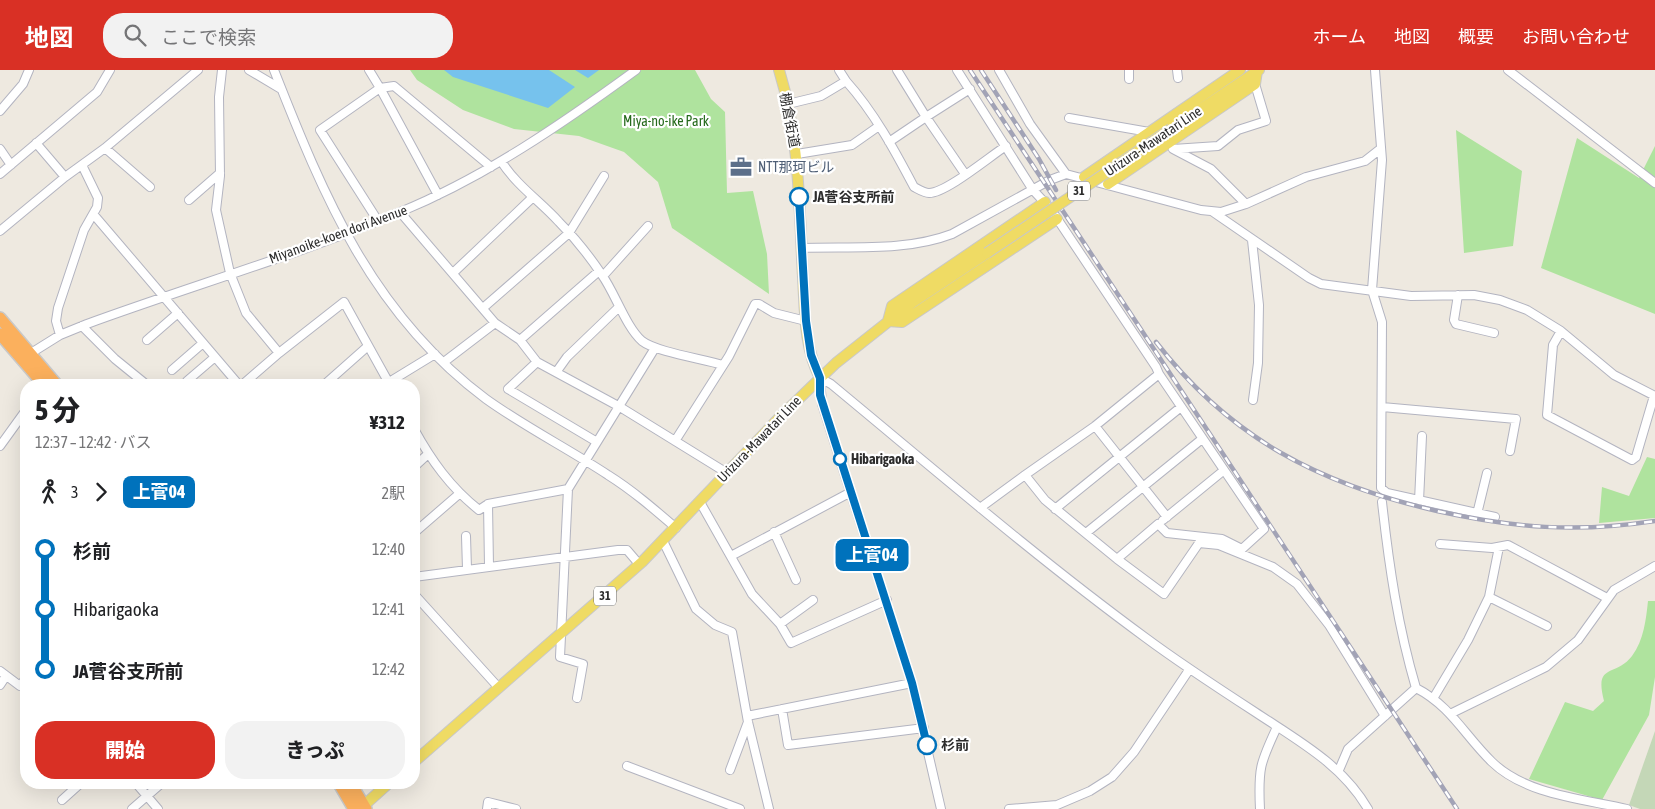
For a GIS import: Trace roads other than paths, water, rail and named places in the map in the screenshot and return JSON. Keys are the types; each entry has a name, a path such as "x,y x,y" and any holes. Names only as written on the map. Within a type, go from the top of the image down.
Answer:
{"highway":[{"path":"0,318 40,379"},
{"path":"0,334 50,379"},
{"path":"344,789 361,808"},
{"path":"353,789 361,808"}],"main road":[{"name":"棚倉街道","path":"779,70 788,104 797,154 806,321 811,355 820,378"},
{"path":"1084,177 1240,70"},
{"path":"1108,184 1168,148 1255,84 1257,70"},
{"name":"Urizura-Mawatari Line","path":"420,757 639,564 820,378 888,320 1257,70"},
{"path":"1045,202 892,306 888,320 902,322 1057,219"},
{"path":"361,808 382,789"}],"street":[{"path":"0,111 23,84 29,70"},
{"path":"0,174 97,92 109,70"},
{"path":"0,231 65,176 105,148 198,70"},
{"path":"222,70 219,98 220,173 216,210 230,273 246,313 279,353"},
{"path":"250,70 281,89"},
{"path":"274,70 314,168 345,234 379,288 435,354 484,397 624,486 676,528"},
{"path":"369,70 438,195"},
{"name":"Miyanoike-koen dori Avenue","path":"26,357 60,335 82,326 162,296 345,234 438,195 491,167 558,126 636,70"},
{"path":"839,70 879,126 914,187 928,193 949,187 964,174 1006,146"},
{"path":"897,70 964,174"},
{"path":"957,70 1033,190 1045,202 1057,219 1264,530 1242,549 1222,540 1167,533 1158,524"},
{"path":"999,70 1030,124 1066,174"},
{"path":"1129,70 1129,79"},
{"path":"1375,70 1380,137 1379,150 1382,160 1372,290 1382,322 1382,488 1387,493 1495,517"},
{"path":"1508,70 1655,182"},
{"path":"788,104 821,96 846,81"},
{"path":"1168,148 1218,146 1238,130 1266,121 1255,84"},
{"path":"378,220 320,130 380,88 394,86 491,167"},
{"path":"889,142 970,89"},
{"path":"1069,118 1149,132"},
{"path":"797,154 852,145 879,126"},
{"path":"36,143 65,176"},
{"path":"105,148 150,187"},
{"path":"1168,148 1212,169 1246,204"},
{"path":"0,150 11,165"},
{"path":"801,248 890,245 935,240 952,234 1066,174 1084,177 1184,206 1213,212 1229,211 1306,177 1365,161 1379,150"},
{"path":"500,161 532,198 569,233 601,273 619,307 642,340 655,348 723,365"},
{"path":"60,335 56,321 58,308 84,230 94,214 98,198 82,165"},
{"path":"189,200 220,173"},
{"path":"483,308 569,233 604,176"},
{"path":"453,273 532,198"},
{"path":"400,212 495,323 520,340 538,362 620,407 727,473"},
{"path":"1213,212 1252,240 1321,284 1412,296 1474,294 1500,300 1526,310 1561,331 1614,375 1655,396 1636,457 1632,460 1547,415 1553,345 1561,331"},
{"path":"94,214 235,379"},
{"path":"520,340 601,273 648,226"},
{"path":"1252,240 1259,305 1258,363 1254,400"},
{"path":"1458,295 1454,320 1456,324 1494,333"},
{"path":"247,379 344,302 385,379"},
{"path":"675,441 723,365 755,304 759,304 774,313 806,321"},
{"path":"557,371 567,357 619,307"},
{"path":"147,340 178,313"},
{"path":"444,362 495,323"},
{"path":"82,326 115,359 140,379"},
{"path":"172,370 204,344"},
{"path":"331,379 368,346"},
{"path":"577,698 583,664 560,657 568,489 655,348"},
{"path":"396,379 435,354"},
{"path":"189,379 215,357"},
{"path":"538,362 508,389 597,442"},
{"path":"980,508 1095,426 1159,374"},
{"path":"820,378 822,404 887,600 912,683 924,728 941,809"},
{"path":"820,378 832,384 1078,587 1190,670 1310,747 1339,770 1368,809"},
{"path":"1056,509 1181,407"},
{"path":"1382,407 1516,419 1510,451"},
{"path":"0,446 20,418"},
{"path":"1095,426 1167,517"},
{"path":"1419,501 1422,436"},
{"path":"1086,533 1202,439"},
{"path":"420,440 428,454 458,494 479,510 488,504 568,489"},
{"path":"420,461 428,454"},
{"path":"1117,558 1223,471"},
{"path":"1478,514 1487,473"},
{"path":"1025,475 1036,491 1056,509 1164,594 1199,543 1219,544 1273,567 1297,584 1303,591 1328,626 1385,716"},
{"path":"730,556 851,492"},
{"path":"420,528 458,494"},
{"path":"700,502 752,594 780,624 791,643 887,600"},
{"path":"1382,502 1391,579 1404,647 1416,688 1434,697 1493,763 1513,777 1539,789 1627,809"},
{"path":"488,504 489,566"},
{"path":"774,532 796,580"},
{"path":"466,536 467,569"},
{"path":"663,541 696,609 715,625 732,632 748,719 768,809"},
{"path":"1440,544 1492,548 1508,545 1607,598"},
{"path":"1434,697 1468,640 1489,597 1499,546"},
{"path":"420,576 566,556 627,550 639,564"},
{"path":"1450,714 1546,667 1578,640 1614,590 1655,566"},
{"path":"1489,597 1548,626"},
{"path":"780,624 813,600"},
{"path":"420,601 499,688"},
{"path":"1009,809 1057,805 1090,792 1112,777 1134,752 1190,670"},
{"path":"0,685 3,673 20,686"},
{"path":"748,719 782,709 912,683"},
{"path":"1339,770 1348,749 1416,688"},
{"path":"782,709 788,745 924,728"},
{"path":"730,770 748,719"},
{"path":"1260,809 1258,782 1261,758 1277,727"},
{"path":"626,766 740,809"},
{"path":"62,800 74,789"},
{"path":"141,789 158,809"},
{"path":"132,809 155,789"},
{"path":"487,809 488,802 516,809"}],"water":[{"path":"444,70 549,70 575,87 548,108 453,77"},
{"path":"575,70 599,70 588,78"}],"railway":[{"path":"970,70 1457,809"},
{"path":"981,70 1039,159 1056,190"},
{"path":"1156,342 1185,376 1215,406 1247,431 1281,453 1316,471 1354,487 1437,511 1519,525 1572,528 1626,525 1655,521"}],"place":[{"name":"NTT那珂ビル","path":"741,167"},
{"name":"JA菅谷支所前","path":"799,197"},
{"name":"Hibarigaoka","path":"840,459"},
{"name":"杉前","path":"927,745"}],"park label":[{"name":"Miya-no-ike Park","path":"666,121"}]}
